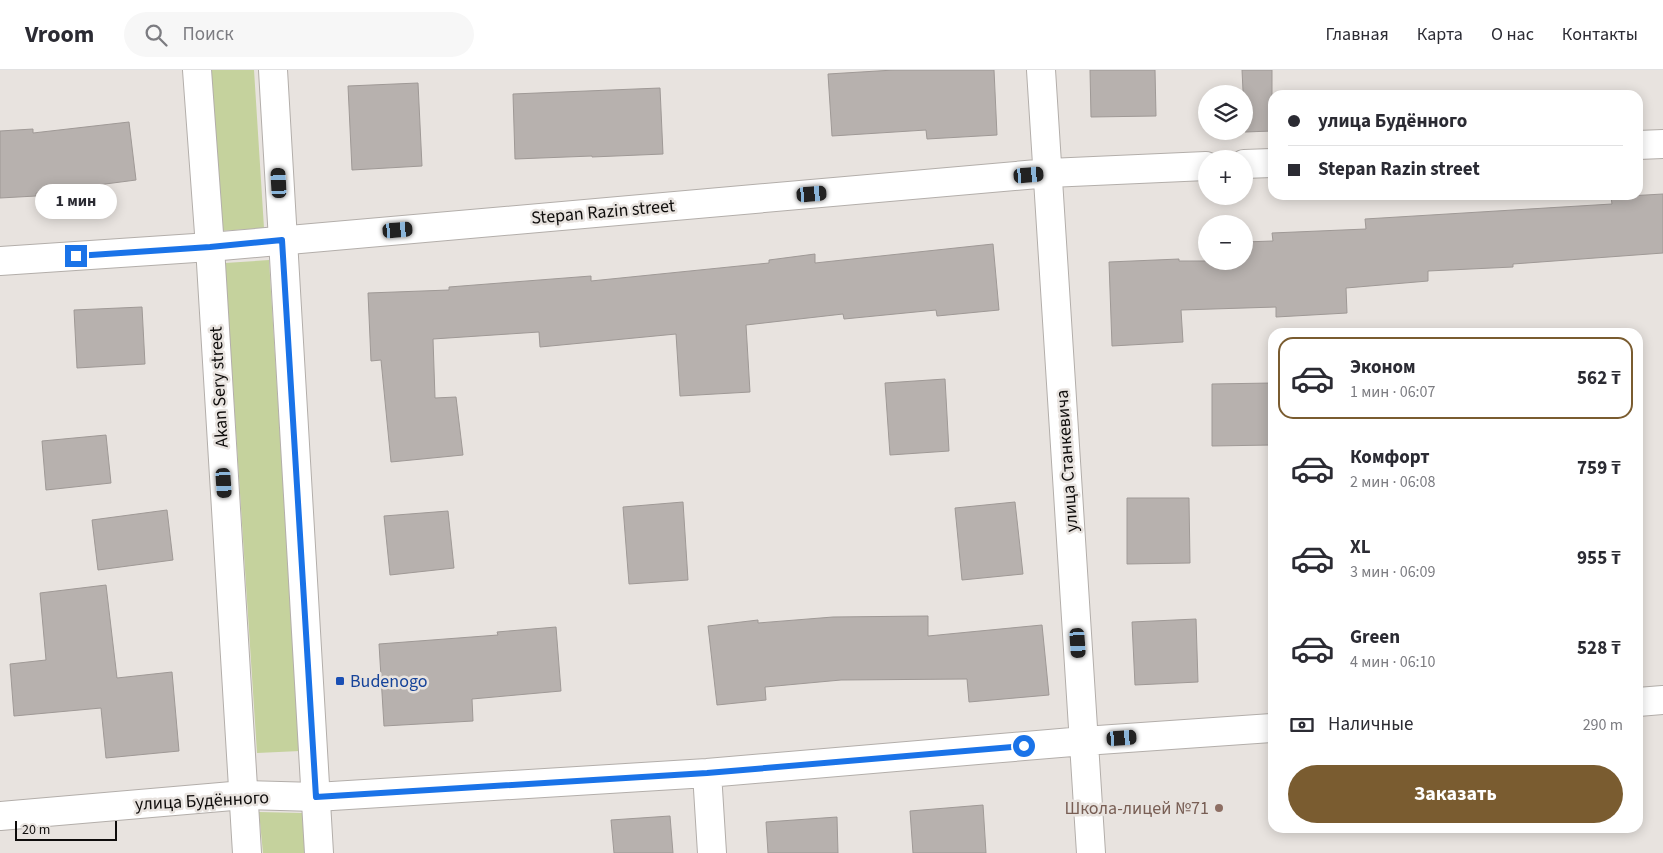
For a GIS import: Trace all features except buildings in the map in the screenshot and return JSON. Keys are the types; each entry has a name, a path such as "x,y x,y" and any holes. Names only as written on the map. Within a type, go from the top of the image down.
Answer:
{"street":[{"name":"Akan Sery street","path":"196,70 210,247 247,853"},
{"path":"273,70 319,853"},
{"name":"улица Станкевича","path":"1041,70 1049,173 1090,853"},
{"path":"1643,145 1663,144"},
{"path":"1253,163 1268,162"},
{"name":"Stepan Razin street","path":"0,261 210,247 1049,173 1198,166"},
{"path":"1643,702 1663,700"},
{"name":"улица Будённого","path":"0,816 244,795 316,797 707,773 1084,741 1268,728"},
{"path":"707,773 712,853"}],"green space":[{"path":"210,70 254,70 264,228 220,231"},
{"path":"269,260 300,751 257,753 225,263"},
{"path":"259,812 302,813 305,853 263,853"}],"place":[{"name":"Budenogo","path":"340,681"},
{"name":"Школа-лицей №71","path":"1219,808"}],"route":[{"path":"76,256 282,240 316,797 707,773 1024,746"}]}
